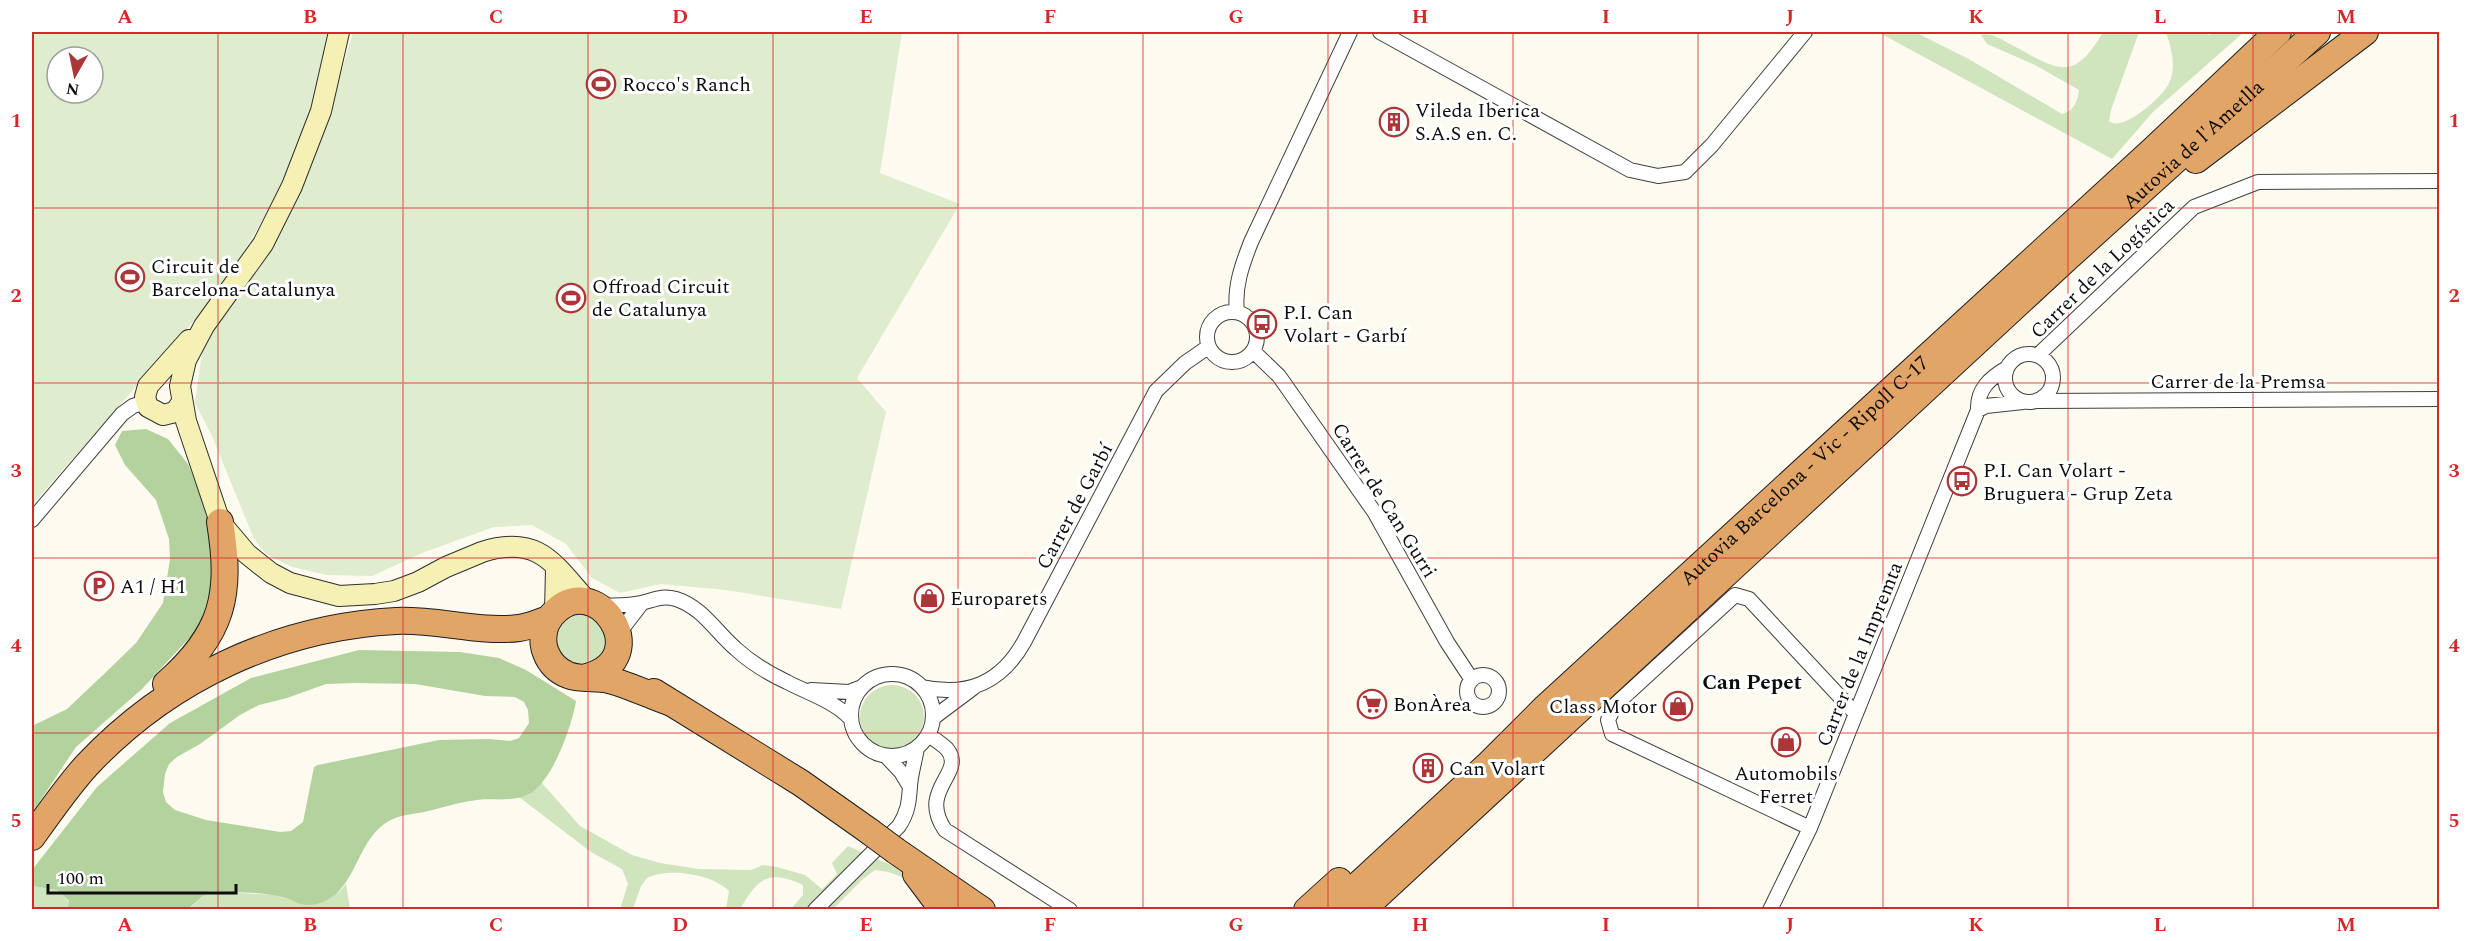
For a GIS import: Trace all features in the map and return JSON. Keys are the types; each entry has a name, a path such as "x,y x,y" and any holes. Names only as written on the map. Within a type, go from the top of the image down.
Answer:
{"highway":[{"name":"Autovia Barcelona - Vic - Ripoll C-17","path":"1362,909 1496,771 1563,691 2154,149 2278,32"},
{"name":"Autovia de l'Ametlla","path":"2067,258 2317,32"},
{"path":"2067,258 2365,32"},
{"name":"Autovia Barcelona - Vic - Ripoll C-17","path":"1331,909 1496,771 1969,349 2067,258"},
{"path":"116,737 135,715 188,664 214,628 221,608 224,587 224,549 220,522"},
{"path":"32,837 86,766 116,737 160,701 191,681 252,651 284,640 333,628 397,621 424,621 478,628 520,628 552,615 574,602 594,604 612,617 622,658 634,676 669,702 801,783 982,909"},
{"path":"548,659 543,636 552,615"},
{"path":"478,628 526,645 548,659 562,672 574,677 621,683 669,702"},
{"path":"587,677 608,666 619,639"},
{"path":"1306,909 1446,788 1496,771"},
{"path":"1378,909 1432,856 1496,771"},
{"path":"896,851 928,887 942,909"}],"street":[{"path":"339,32 321,111 292,186 263,244 204,326 182,370 177,401 178,421 194,447 220,522 247,554 271,573 290,583 339,596 393,591 496,548 524,547 536,550 545,555 594,604 642,603 652,598 663,597 687,604 709,621 737,650 785,682 842,709 850,718"},
{"path":"1237,312 1235,299 1238,278 1251,242 1350,32"},
{"path":"1380,32 1630,170 1658,176 1684,172 1712,145 1805,32"},
{"name":"Carrer de la Logística","path":"2038,355 2194,207 2258,182 2439,180"},
{"path":"1237,312 1249,318 1256,329 1257,343 1253,351 1243,360 1229,362 1214,355 1208,347 1206,338 1208,328 1213,321 1226,313 1237,312"},
{"path":"177,401 152,411 146,402 146,391 162,368 204,326"},
{"name":"Carrer de Garbí","path":"933,718 977,685 998,675 1016,657 1156,392 1185,363 1208,347"},
{"name":"Carrer de Can Gurri","path":"1253,351 1279,376 1375,513 1447,642 1472,680"},
{"path":"1978,410 1986,406 2031,402 2048,393 2054,379 2050,365 2038,355 2031,354 2016,357 2005,376 2008,391 2013,396 2031,402"},
{"name":"Carrer de la Impremta","path":"1770,909 1810,828 1978,410 1983,387 1993,376 2007,369"},
{"path":"157,378 167,377 177,401"},
{"name":"Carrer de la Premsa","path":"2031,402 2439,399"},
{"path":"32,519 122,414 133,406 146,402"},
{"path":"552,615 556,568"},
{"path":"1810,828 1612,734 1608,720 1615,705 1735,594 1749,599 1856,714"},
{"path":"619,639 642,603"},
{"path":"805,690 849,692 862,687 878,676 897,674 906,676 922,687 931,701 933,718 929,735 917,748 903,755 877,754 861,743 852,728 850,718 855,696 862,687"},
{"name":"Carrer de Garbí","path":"922,687 947,691 977,685"},
{"path":"929,735 948,750 952,759 952,769 936,796 938,820 945,830 1070,909"},
{"path":"815,909 899,826 909,808 917,748"},
{"path":"886,756 901,772 910,787"}],"green space":[{"name":"Circuit de Barcelona-Catalunya","path":"32,32 329,32 310,110 282,182 245,250 199,315 32,505"},
{"name":"Offroad Circuit de Catalunya","path":"353,32 902,32 880,173 960,204 857,378 886,412 841,609 726,590 661,584 620,593 592,578 566,544 532,525 494,527 422,553 372,576 327,575 292,567 266,554 254,539 212,436 195,403 202,352 215,328 260,267 298,195 333,100"},
{"path":"1878,32 1915,32 1967,58 2062,114 2074,105 2079,90 2035,65 1987,44 1981,35 1995,36 2038,59 2061,67 2071,66 2081,61 2103,32 2139,32 2111,110 2109,121 2115,123 2123,122 2142,112 2159,97 2169,83 2173,64 2166,32 2201,32 2209,35 2217,32 2244,32 2153,112 2112,159"},
{"path":"146,429 168,439 188,464 204,502 216,566 205,621 142,689 76,747 32,813 32,726 67,709 136,643 163,603 170,559 169,539 156,500 125,465 115,445 122,431"},
{"path":"574,609 602,616 609,652 586,668 559,658 552,629"},
{"path":"359,650 460,652 499,658 526,670 576,701 559,753 545,779 536,789 521,797 470,801 389,821 369,841 341,889 330,898 317,904 303,904 264,894 209,891 188,909 68,909 69,901 57,890 32,886 32,870 97,787 170,723 251,678","holes":["326,684 415,684 485,696 515,697 524,702 528,710 529,723 519,738 510,741 439,740 318,765 314,767 303,822 291,831 280,832 206,820 175,810 166,802 163,792 165,774 169,764 240,715 259,705"]},
{"path":"886,685 898,685 915,694 922,705 924,717 922,729 915,740 898,749 886,749 874,744 865,735 860,723 860,711 865,699 874,690"},
{"path":"541,782 580,826 632,855 660,863 699,869 751,870 763,865 777,867 805,875 822,889 837,874 832,863 848,846 891,865 955,909 925,909 907,881 894,874 875,870 833,909 791,909 803,895 803,885 791,880 772,877 758,884 740,909 726,909 729,891 722,885 690,874 666,873 647,878 641,886 633,909 620,909 628,884 622,869 591,852 519,797 528,795"},
{"path":"346,884 350,909 188,910 209,891 274,895 308,905 317,904 340,891"},
{"path":"32,886 57,890 69,902 68,909 32,910"}],"place":[{"name":"Rocco's Ranch","path":"601,84"},
{"name":"Vileda Iberica S.A.S en. C.","path":"1394,122"},
{"name":"Circuit de Barcelona-Catalunya","path":"130,277"},
{"name":"Offroad Circuit de Catalunya","path":"571,298"},
{"name":"P.I. Can Volart - Garbí","path":"1262,324"},
{"name":"P.I. Can Volart - Bruguera - Grup Zeta","path":"1962,481"},
{"name":"A1 / H1","path":"99,586"},
{"name":"Europarets","path":"929,598"},
{"name":"BonÀrea","path":"1372,704"},
{"name":"Class Motor","path":"1678,706"},
{"name":"Automobils Ferret","path":"1786,742"},
{"name":"Can Volart","path":"1428,768"}],"district":[{"name":"Can Pepet","path":"1752,682"}]}
